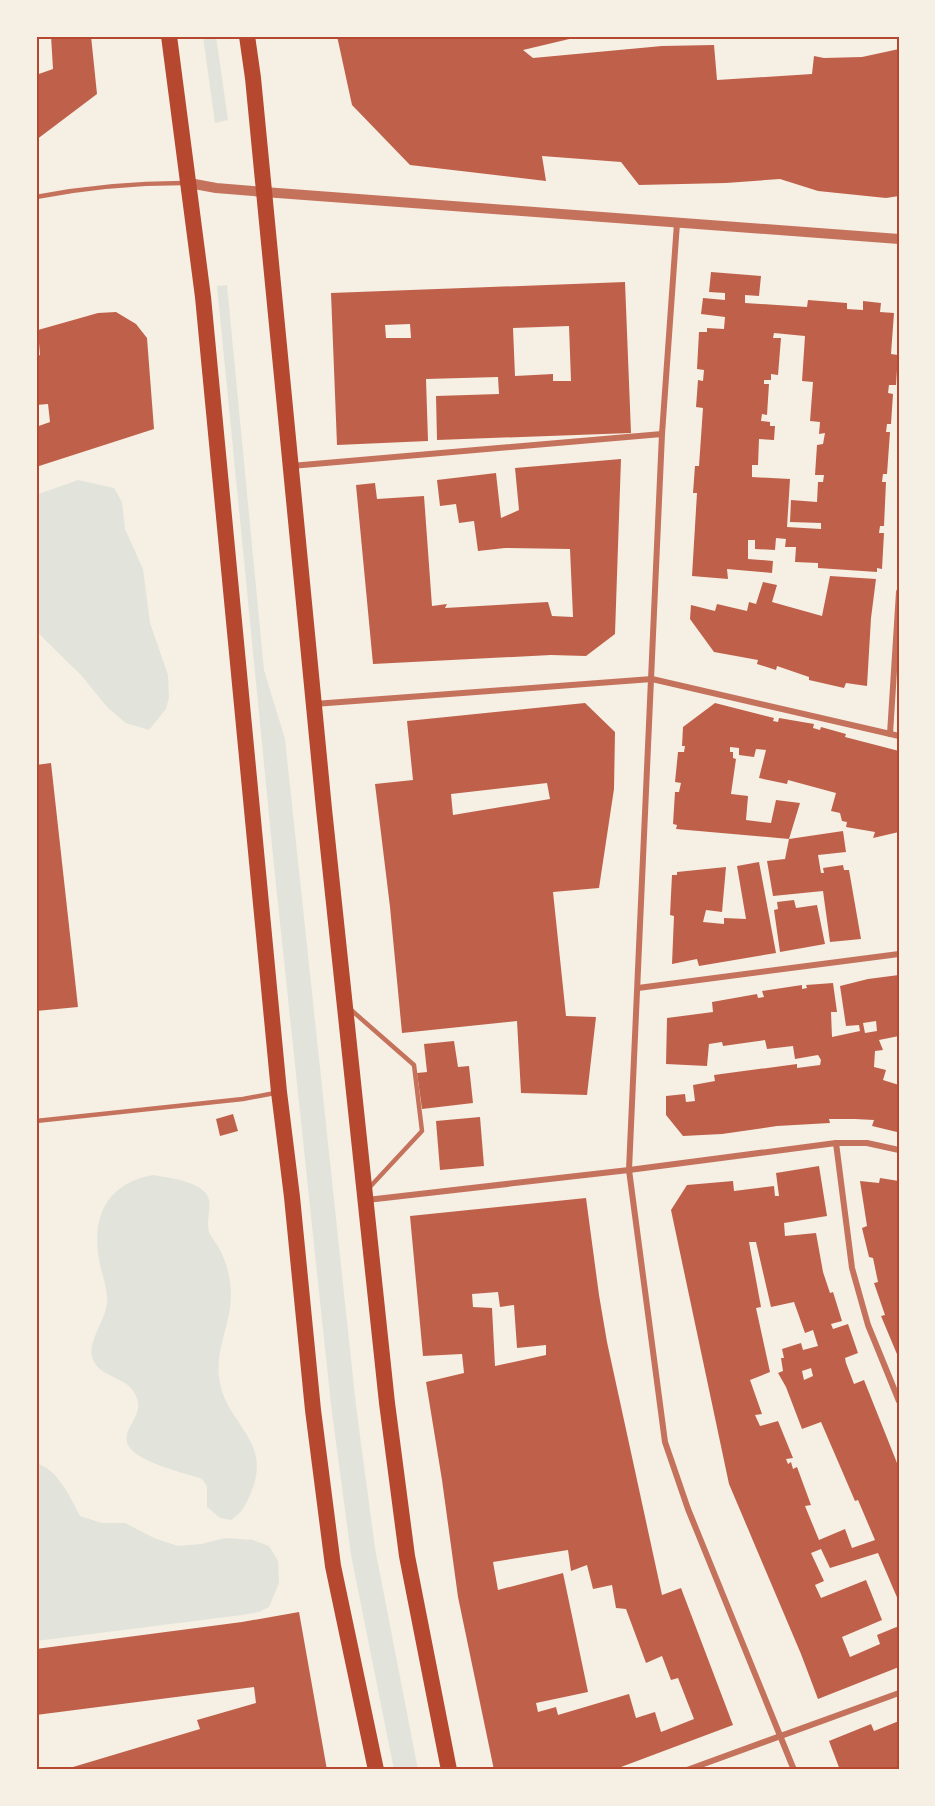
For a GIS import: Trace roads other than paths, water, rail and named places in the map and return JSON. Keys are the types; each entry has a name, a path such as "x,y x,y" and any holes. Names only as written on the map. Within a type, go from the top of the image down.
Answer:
{"highway":[{"path":"169,36 204,308 279,1092 313,1410 333,1566 376,1770"},
{"path":"247,36 344,1004 387,1403 407,1556 449,1770"}],"street":[{"path":"189,183 264,192 899,239"},
{"path":"677,223 662,434 628,1170 665,1442 688,1509 794,1770"},
{"path":"290,466 662,434"},
{"path":"890,734 899,591"},
{"path":"314,704 652,679 899,736"},
{"path":"638,988 899,954"},
{"path":"836,1143 852,1268 868,1324 899,1401"},
{"path":"364,1197 628,1170 836,1143 867,1143 899,1150"},
{"path":"687,1770 899,1693"}],"lane":[{"path":"36,197 100,185 189,183"},
{"path":"344,1004 414,1065 422,1131 364,1197"},
{"path":"36,1121 243,1100 279,1092"}]}
